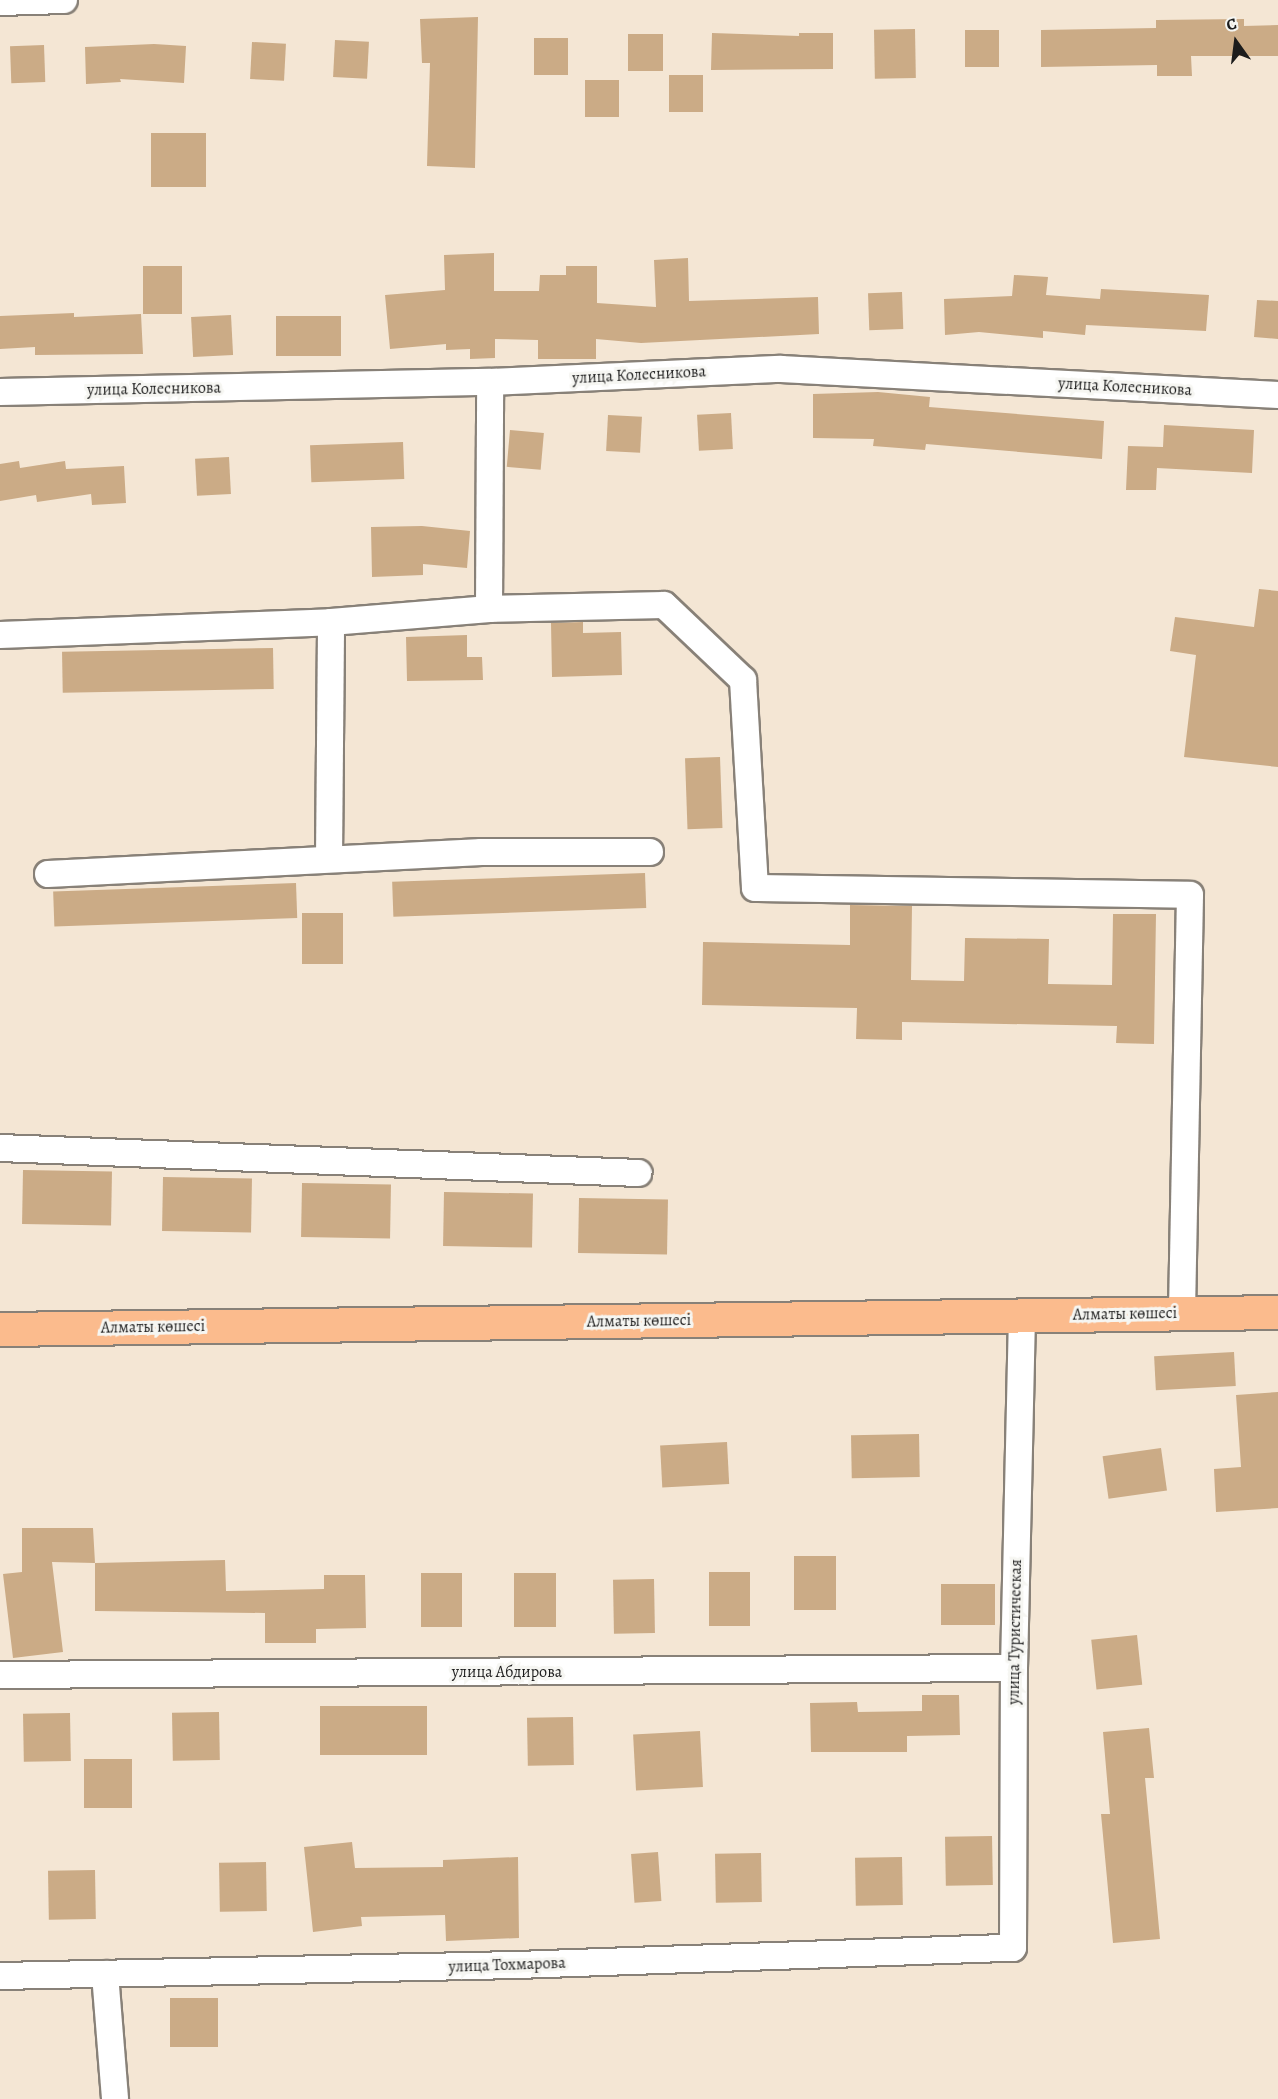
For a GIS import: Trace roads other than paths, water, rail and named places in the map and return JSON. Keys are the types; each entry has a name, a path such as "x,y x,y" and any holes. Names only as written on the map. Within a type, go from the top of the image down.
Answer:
{"main road":[{"name":"Алматы көшесі","path":"0,1329 1278,1312"}],"street":[{"path":"0,2 64,0"},
{"name":"улица Колесникова","path":"0,393 490,382 781,369 1278,395"},
{"path":"489,609 490,382"},
{"path":"0,635 331,622 489,609 664,605 742,680 755,888 1190,895 1182,1314"},
{"path":"328,859 331,622"},
{"path":"48,874 481,852 650,852"},
{"path":"0,1148 639,1173"},
{"name":"улица Туристическая","path":"1013,1948 1014,1668 1022,1316"},
{"name":"улица Абдирова","path":"0,1675 1014,1668"},
{"name":"улица Тохмарова","path":"0,1976 1013,1948"},
{"path":"105,1974 115,2099"}]}
